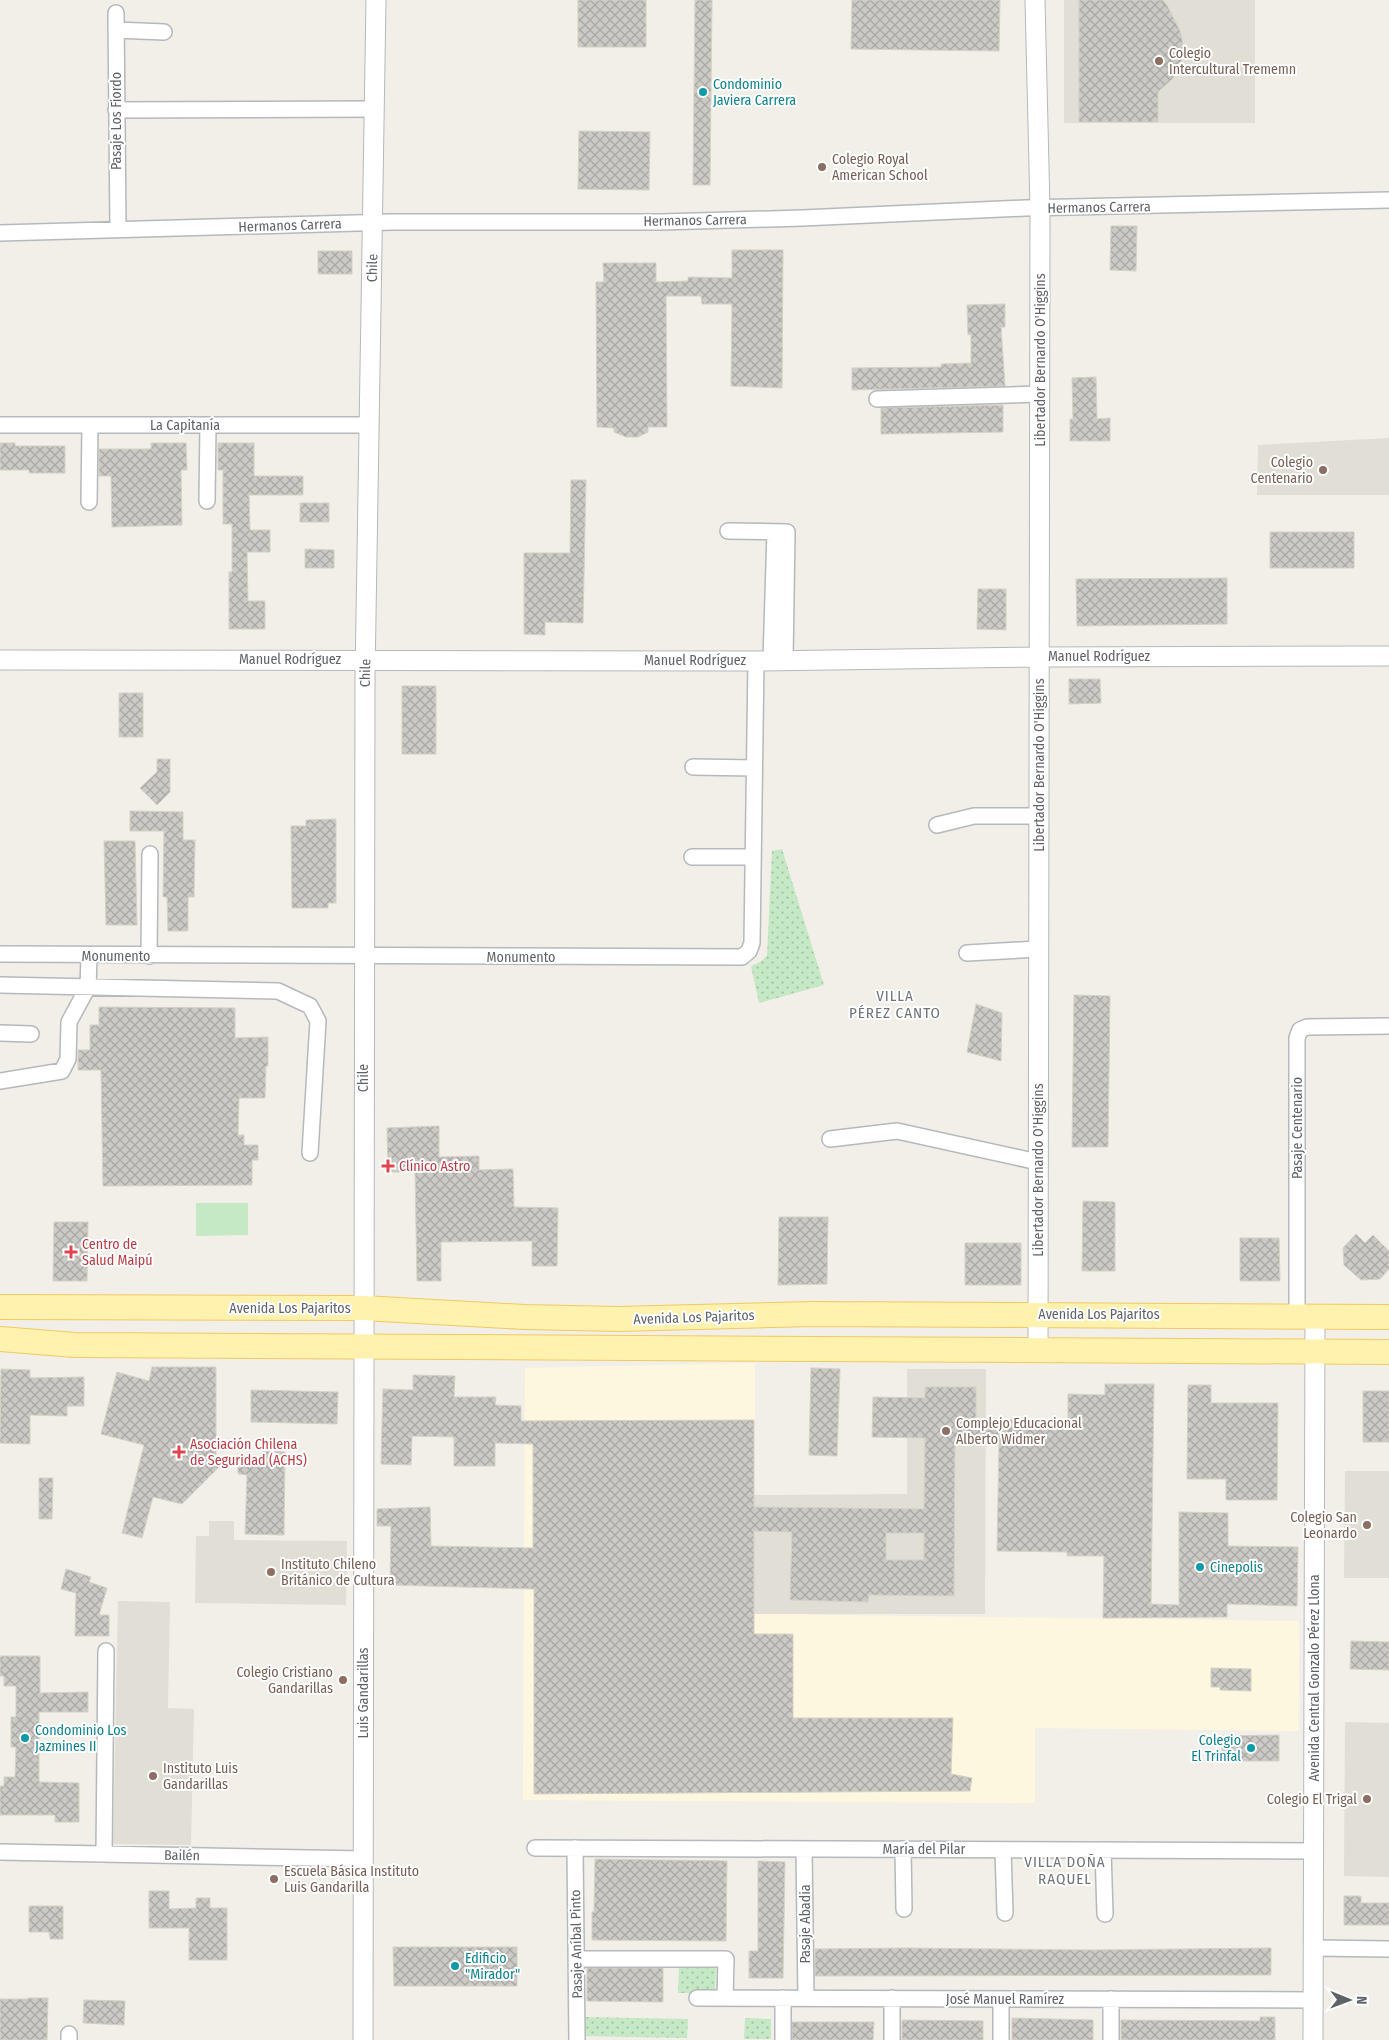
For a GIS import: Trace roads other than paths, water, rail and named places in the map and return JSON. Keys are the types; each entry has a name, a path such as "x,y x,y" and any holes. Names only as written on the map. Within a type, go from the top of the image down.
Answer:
{"main road":[{"name":"Avenida Los Pajaritos","path":"0,1306 363,1308 524,1318 618,1319 801,1314 1389,1317"},
{"name":"Avenida Los Pajaritos","path":"0,1338 75,1345 1389,1352"}],"street":[{"name":"Chile","path":"364,1346 365,659 376,0"},
{"name":"Libertador Bernardo O'Higgins","path":"1035,0 1040,208 1038,1350"},
{"name":"Pasaje Los Fiordo","path":"116,13 118,229"},
{"path":"116,30 164,32"},
{"path":"116,110 374,109"},
{"name":"Hermanos Carrera","path":"0,233 372,223 661,222 1040,208 1389,200"},
{"path":"877,399 1040,394"},
{"name":"La Capitanía","path":"0,425 369,425"},
{"path":"89,502 90,425"},
{"path":"207,501 208,425"},
{"name":"Monumento","path":"0,954 89,956 738,958 746,954 752,943 754,768 771,660 781,532 728,531"},
{"name":"Manuel Rodríguez","path":"0,660 771,660 1040,656 1389,656"},
{"path":"693,767 754,768"},
{"path":"937,825 974,816 1039,816"},
{"path":"149,956 150,854"},
{"path":"692,857 753,856"},
{"path":"966,953 1038,948"},
{"path":"0,1080 62,1071 68,1059 69,1022 88,987 89,956"},
{"path":"0,986 278,990 310,1006 318,1021 310,1153"},
{"name":"Pasaje Centenario","path":"1306,1316 1297,1038 1300,1030 1307,1027 1389,1026"},
{"path":"0,1033 31,1034"},
{"path":"830,1139 898,1131 1038,1162"},
{"name":"Avenida Central Gonzalo Pérez Llona","path":"1306,1316 1315,1352 1313,2040"},
{"name":"Luis Gandarillas","path":"363,2040 364,1346"},
{"path":"104,1854 106,1651"},
{"name":"María del Pilar","path":"535,1848 1314,1851"},
{"name":"Pasaje Aníbal Pinto","path":"575,1848 577,2040"},
{"name":"Pasaje Abadia","path":"804,1849 806,1998"},
{"path":"904,1849 904,1909"},
{"path":"1003,1850 1005,1913"},
{"path":"1103,1850 1104,1914"},
{"name":"Bailén","path":"0,1852 364,1859"},
{"path":"1314,1948 1389,1949"},
{"path":"577,1959 726,1959 725,1998"},
{"name":"José Manuel Ramírez","path":"698,1998 1313,2000"},
{"path":"783,1998 783,2040"},
{"path":"892,1998 892,2040"},
{"path":"1001,1999 1001,2040"},
{"path":"1111,2040 1112,1999"}],"place":[{"name":"Colegio Intercultural Trememn","path":"1159,61"},
{"name":"Condominio Javiera Carrera","path":"703,92"},
{"name":"Colegio Royal American School","path":"822,167"},
{"name":"Colegio Centenario","path":"1323,470"},
{"name":"Clínico Astro","path":"388,1166"},
{"name":"Centro de Salud Maipú","path":"71,1252"},
{"name":"Complejo Educacional Alberto Widmer","path":"946,1431"},
{"name":"Asociación Chilena de Seguridad (ACHS)","path":"179,1452"},
{"name":"Colegio San Leonardo","path":"1367,1525"},
{"name":"Cinepolis","path":"1200,1567"},
{"name":"Instituto Chileno Británico de Cultura","path":"271,1572"},
{"name":"Colegio Cristiano Gandarillas","path":"343,1680"},
{"name":"Condominio Los Jazmines II","path":"25,1738"},
{"name":"Colegio El Trinfal","path":"1251,1748"},
{"name":"Instituto Luis Gandarillas","path":"153,1776"},
{"name":"Colegio El Trigal","path":"1367,1799"},
{"name":"Escuela Básica Instituto Luis Gandarilla","path":"274,1879"},
{"name":"Edificio \"Mirador\"","path":"455,1966"}],"district":[{"name":"VILLA PÉREZ CANTO","path":"895,1004"},
{"name":"VILLA DOÑA RAQUEL","path":"1065,1870"}]}
